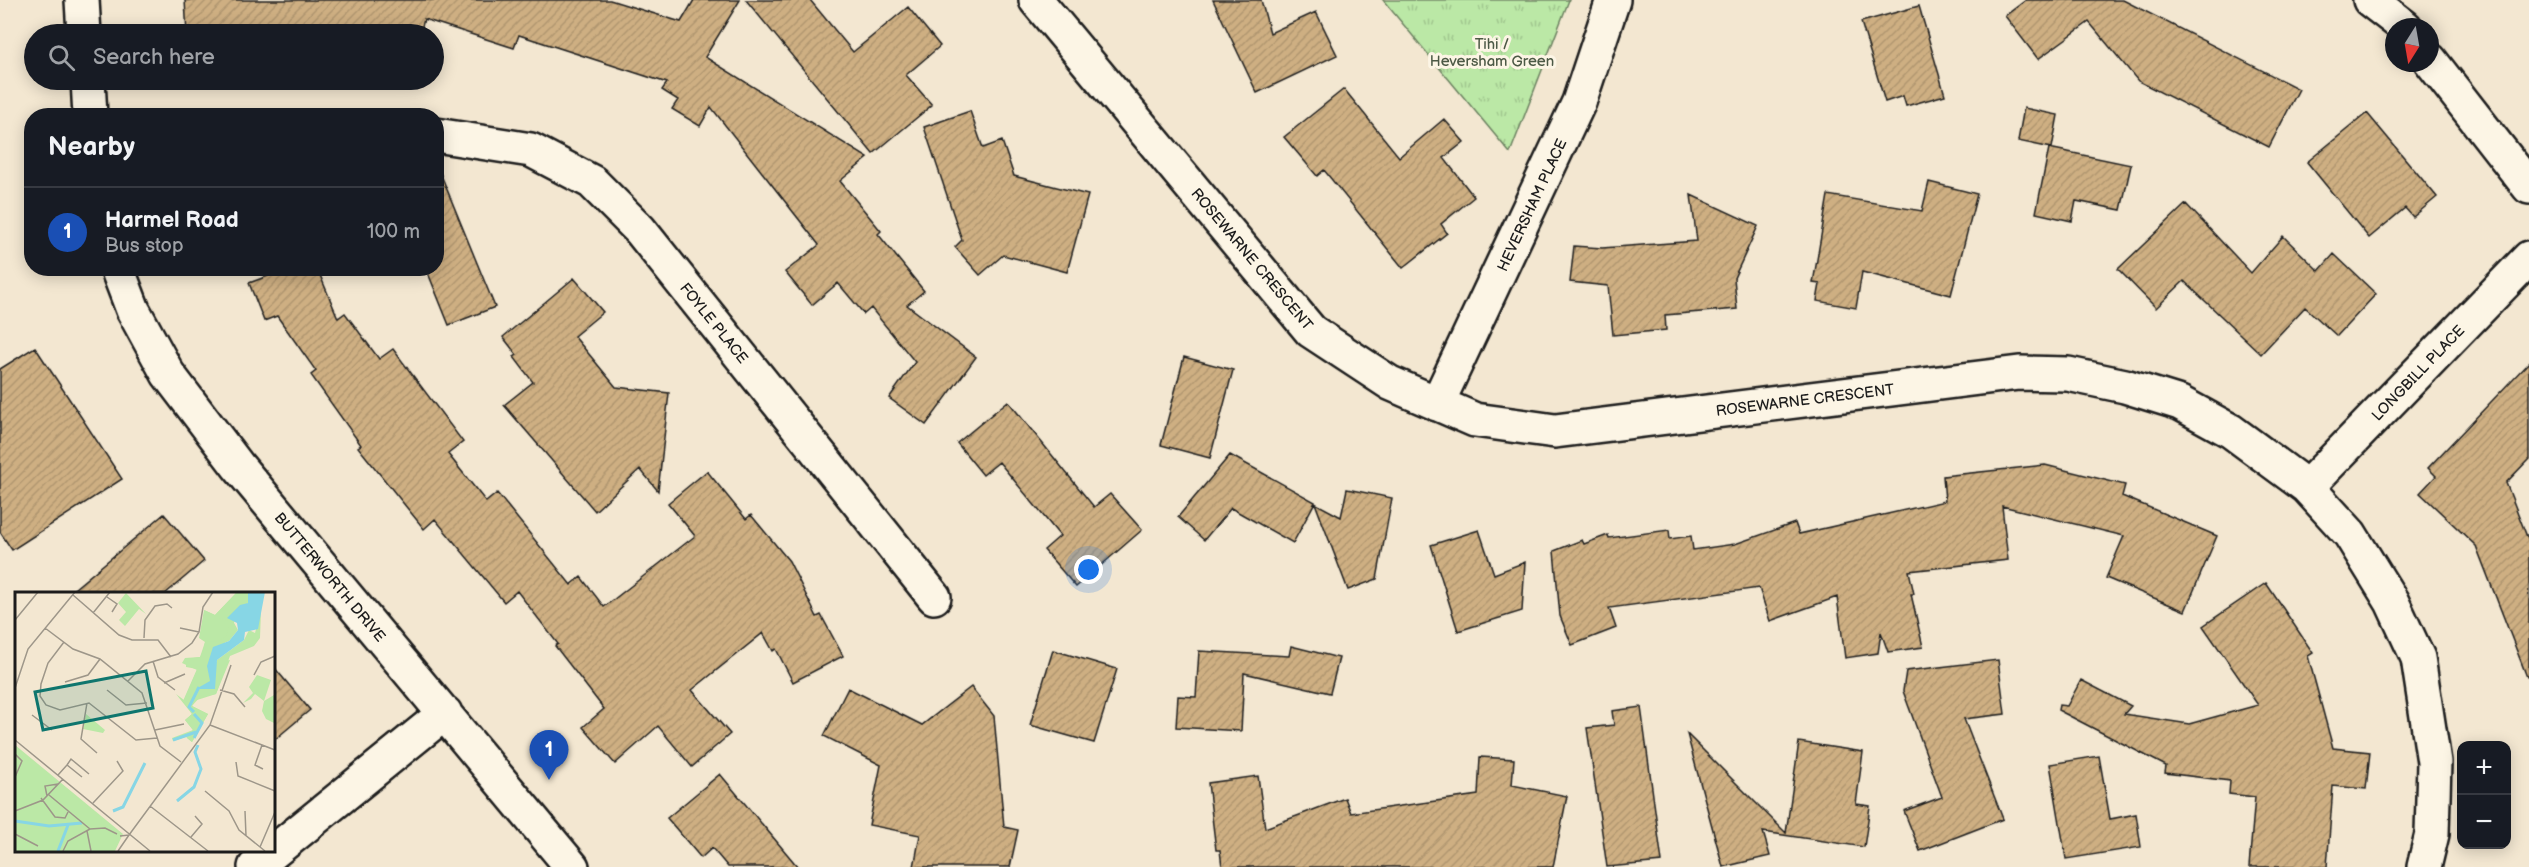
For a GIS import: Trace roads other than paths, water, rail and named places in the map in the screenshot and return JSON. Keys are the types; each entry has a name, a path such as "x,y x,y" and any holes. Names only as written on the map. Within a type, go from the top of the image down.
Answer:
{"street":[{"path":"82,0 83,24"},
{"name":"ROSEWARNE CRESCENT","path":"1036,0 1311,331 1389,383 1475,420 1555,431 2019,373 2068,374 2125,386 2180,403 2230,431 2307,487 2350,534 2392,602 2418,658 2434,762 2432,834 2424,867"},
{"name":"HEVERSHAM PLACE","path":"1437,404 1579,102 1613,0"},
{"path":"2370,0 2393,18"},
{"path":"2439,72 2529,187"},
{"path":"88,90 89,108"},
{"name":"FOYLE PLACE","path":"444,136 531,150 592,182 640,230 934,597"},
{"name":"LONGBILL PLACE","path":"2307,487 2529,258"},
{"name":"BUTTERWORTH DRIVE","path":"120,276 133,310 168,374 238,466 572,867"},
{"path":"274,852 445,713"},
{"path":"255,867 274,852"}],"place":[{"name":"Harmel Road","path":"549,780"}],"park label":[{"name":"Tihi / Heversham Green","path":"1492,52"}]}
